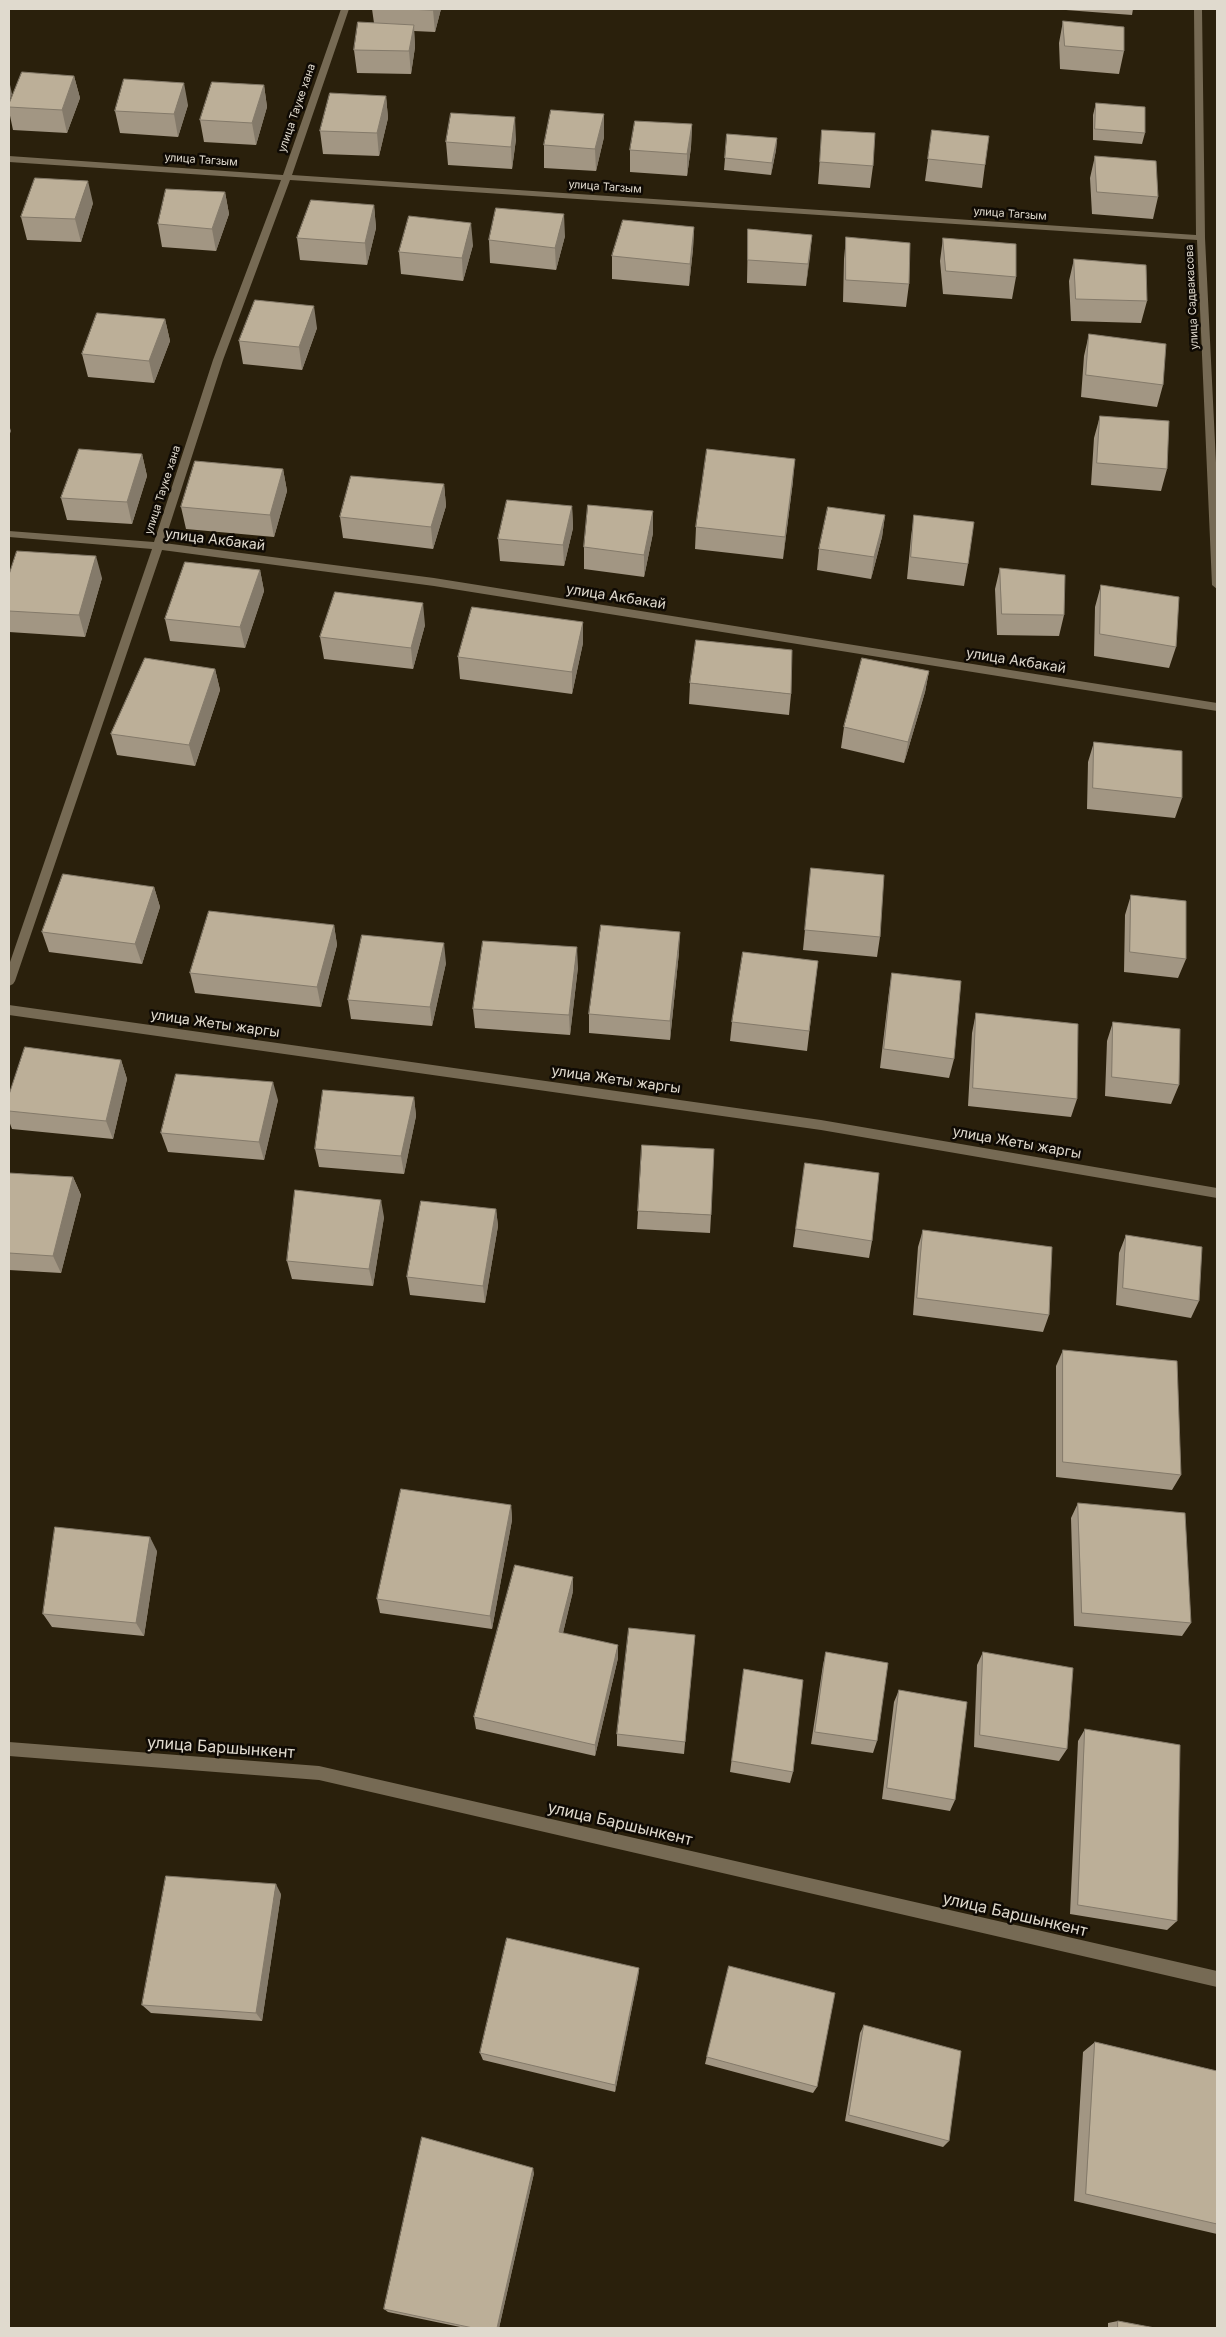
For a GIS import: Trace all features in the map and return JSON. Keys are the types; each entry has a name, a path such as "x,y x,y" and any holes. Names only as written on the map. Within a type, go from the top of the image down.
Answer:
{"street":[{"name":"улица Тауке хана","path":"9,980 158,546 218,360 287,176 345,9"},
{"name":"улица Садвакасова","path":"1198,9 1201,238 1217,585"},
{"name":"улица Тагзым","path":"9,159 1201,238"},
{"name":"улица Акбакай","path":"9,534 158,546 434,582 1217,707"},
{"name":"улица Жеты жаргы","path":"9,1010 821,1125 1217,1193"},
{"name":"улица Баршынкент","path":"9,1750 319,1773 1217,1979"}],"building":[{"path":"1063,21 1124,27 1124,51 1065,46"},
{"path":"358,22 414,25 409,51 354,50"},
{"path":"22,72 74,76 62,110 9,107"},
{"path":"124,79 184,83 174,114 115,111"},
{"path":"212,82 264,85 252,123 200,120"},
{"path":"330,93 386,96 377,133 320,131"},
{"path":"1096,103 1145,107 1145,133 1095,129"},
{"path":"551,110 604,114 595,149 544,145"},
{"path":"451,113 515,117 511,147 446,142"},
{"path":"635,121 692,124 687,154 630,150"},
{"path":"822,130 875,133 873,166 820,162"},
{"path":"932,130 989,136 985,165 928,159"},
{"path":"727,134 777,138 772,163 725,158"},
{"path":"1095,156 1156,161 1158,197 1097,192"},
{"path":"35,178 88,181 75,219 21,217"},
{"path":"166,189 225,192 212,229 158,224"},
{"path":"311,200 374,205 365,243 297,238"},
{"path":"496,208 564,214 555,248 489,240"},
{"path":"409,216 471,223 462,258 399,252"},
{"path":"623,220 694,227 690,264 612,256"},
{"path":"748,229 812,235 808,264 748,260"},
{"path":"846,237 910,243 909,284 846,280"},
{"path":"943,238 1016,244 1016,277 946,271"},
{"path":"1074,259 1146,265 1147,301 1076,299"},
{"path":"255,300 314,306 299,347 239,341"},
{"path":"97,313 165,319 149,361 82,354"},
{"path":"1089,334 1166,344 1163,385 1086,375"},
{"path":"1100,416 1169,421 1167,469 1097,463"},
{"path":"79,449 142,454 127,502 61,498"},
{"path":"707,449 795,459 785,537 696,527"},
{"path":"195,461 283,469 270,515 181,507"},
{"path":"351,476 444,484 431,527 340,517"},
{"path":"507,500 572,506 563,545 498,539"},
{"path":"588,505 653,511 644,555 584,547"},
{"path":"828,507 885,515 874,557 819,549"},
{"path":"914,515 974,522 968,564 911,557"},
{"path":"17,551 96,556 79,615 9,611 9,575"},
{"path":"185,562 260,570 240,627 165,619"},
{"path":"1000,568 1065,575 1064,615 1002,614"},
{"path":"1101,585 1179,597 1176,647 1100,634"},
{"path":"335,592 423,603 411,648 320,637"},
{"path":"472,607 583,622 572,672 458,657"},
{"path":"696,640 792,650 791,694 690,683"},
{"path":"145,658 215,669 189,745 111,734"},
{"path":"862,658 929,671 908,742 844,727"},
{"path":"1094,742 1182,751 1182,798 1093,788"},
{"path":"811,868 884,875 880,937 805,930"},
{"path":"63,874 154,887 135,944 42,932"},
{"path":"1131,895 1186,901 1186,959 1130,952"},
{"path":"209,911 334,925 317,987 190,973"},
{"path":"601,925 680,932 670,1021 589,1014"},
{"path":"362,935 444,943 430,1007 348,1000"},
{"path":"483,941 577,947 569,1015 473,1009"},
{"path":"743,952 818,961 809,1031 732,1022"},
{"path":"892,973 961,981 954,1059 884,1049"},
{"path":"976,1013 1078,1024 1077,1099 973,1088"},
{"path":"1113,1022 1180,1029 1179,1085 1112,1077"},
{"path":"25,1047 121,1060 106,1121 9,1111 9,1095"},
{"path":"176,1074 273,1082 259,1142 161,1133"},
{"path":"323,1090 414,1097 401,1156 315,1149"},
{"path":"642,1145 714,1149 711,1215 638,1211"},
{"path":"805,1163 879,1173 872,1241 796,1229"},
{"path":"9,1173 73,1177 53,1256 9,1253"},
{"path":"295,1190 381,1200 369,1269 287,1261"},
{"path":"421,1201 496,1209 483,1286 407,1277"},
{"path":"923,1230 1052,1247 1049,1315 917,1298"},
{"path":"1126,1235 1202,1247 1199,1301 1123,1288"},
{"path":"1063,1350 1177,1361 1181,1475 1063,1462"},
{"path":"401,1489 511,1505 490,1616 377,1599"},
{"path":"1078,1503 1185,1513 1191,1623 1082,1613"},
{"path":"55,1527 150,1537 136,1623 43,1614"},
{"path":"515,1565 573,1577 559,1632 618,1645 595,1745 474,1717"},
{"path":"629,1628 695,1635 685,1742 617,1734"},
{"path":"826,1652 888,1663 877,1741 815,1732"},
{"path":"983,1652 1073,1668 1067,1749 980,1735"},
{"path":"744,1669 803,1680 793,1772 732,1761"},
{"path":"899,1690 967,1702 955,1800 887,1788"},
{"path":"1085,1729 1180,1745 1177,1921 1078,1905"},
{"path":"166,1876 276,1884 256,2013 142,2005"},
{"path":"507,1938 639,1968 615,2085 480,2053"},
{"path":"729,1966 835,1993 817,2087 707,2057"},
{"path":"864,2025 961,2051 949,2141 849,2115"},
{"path":"1095,2042 1217,2071 1217,2224 1086,2194"},
{"path":"422,2137 533,2168 497,2328 473,2328 384,2309"},
{"path":"1118,2321 1155,2328 1118,2328"}]}
